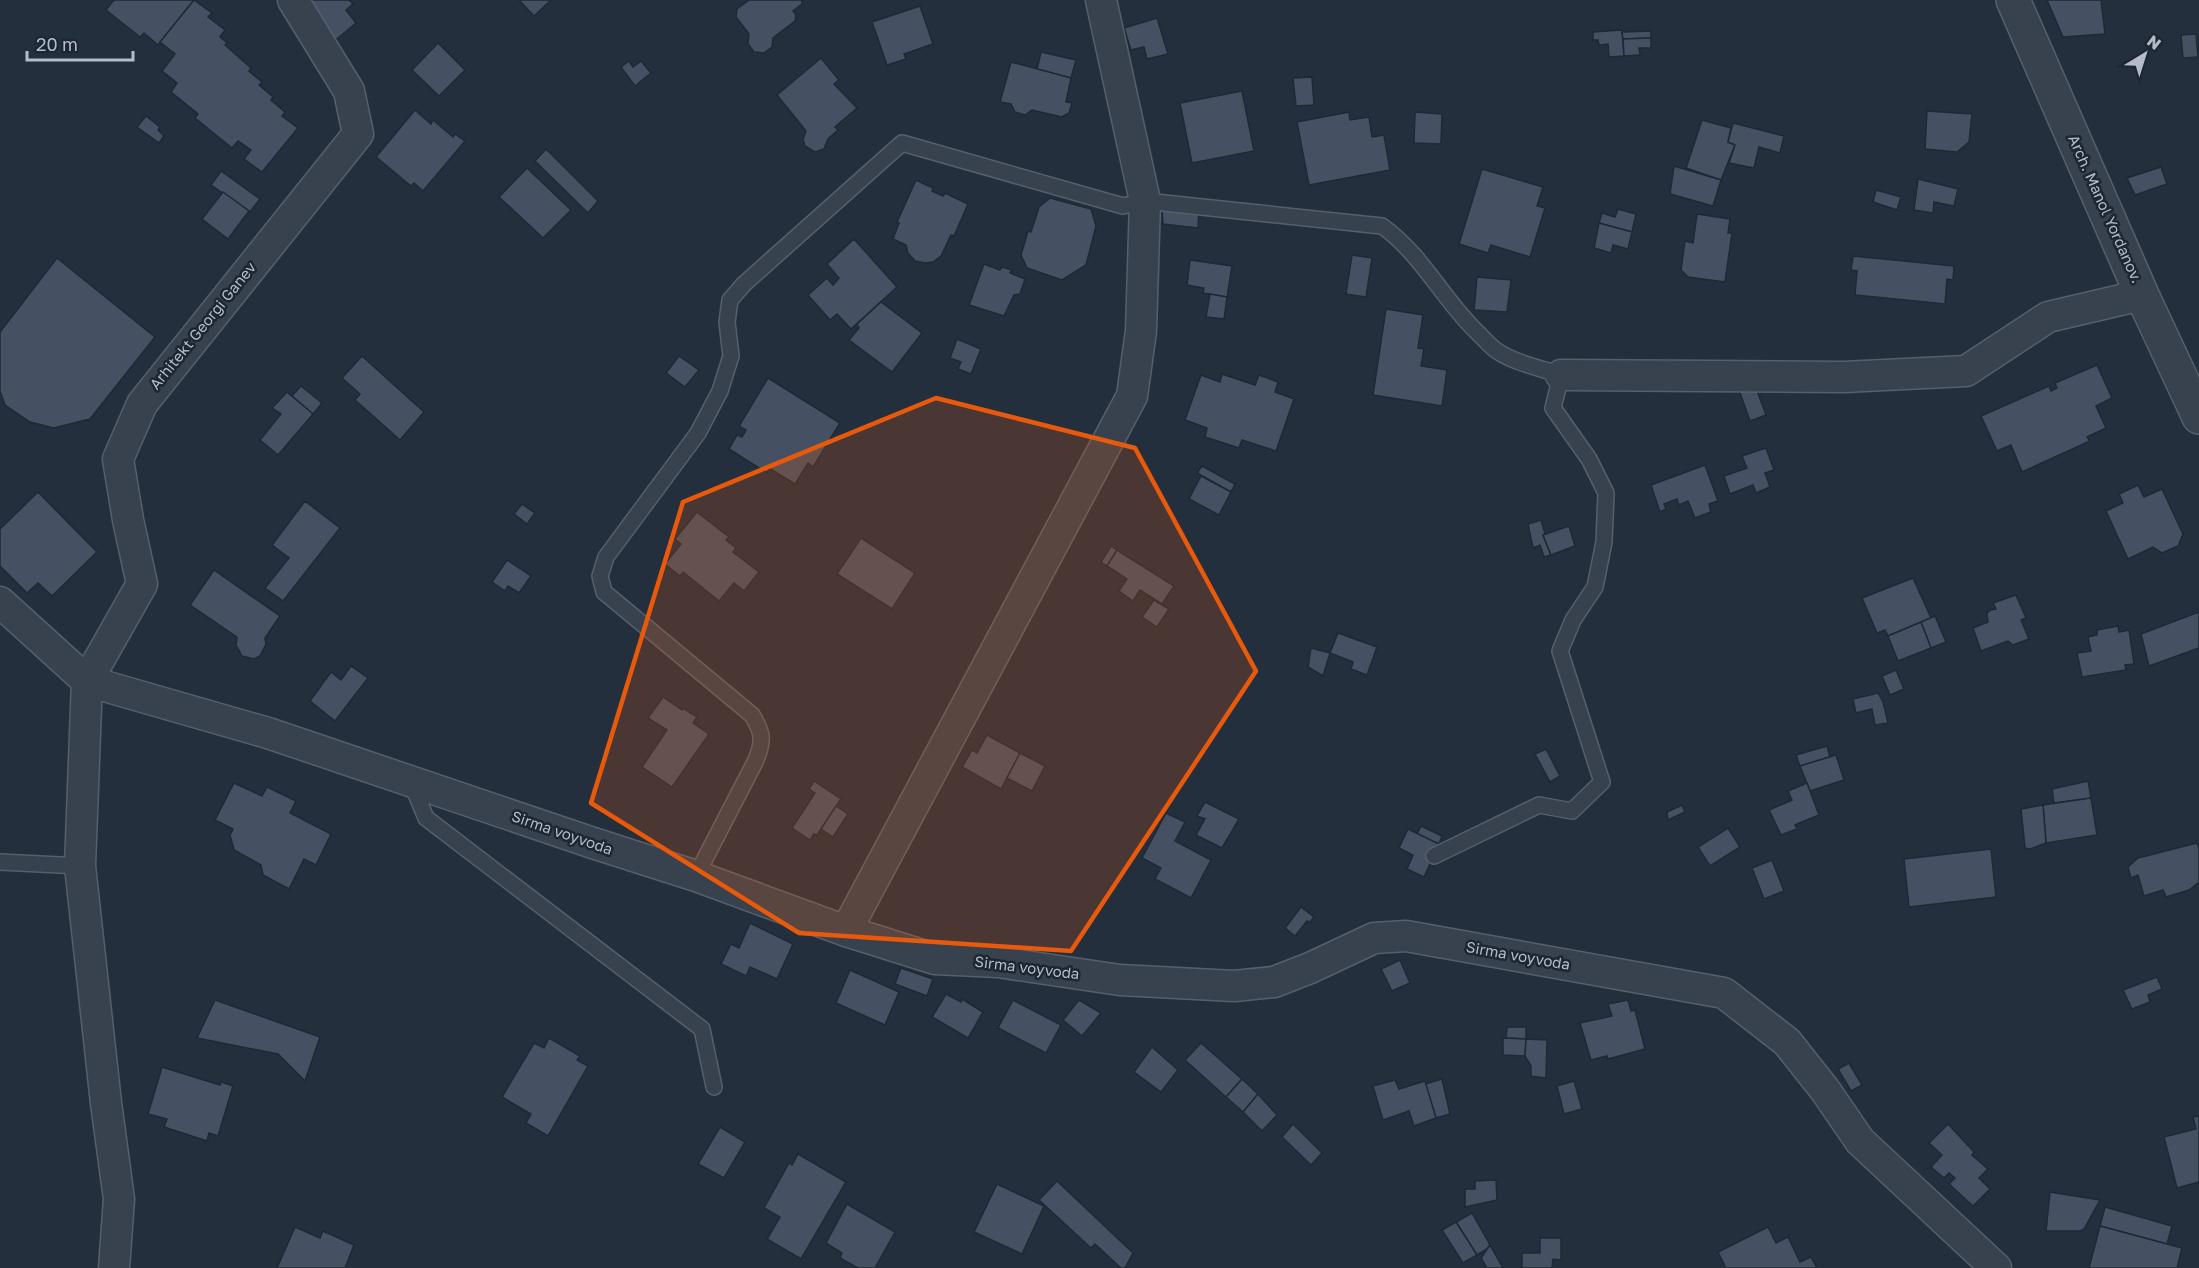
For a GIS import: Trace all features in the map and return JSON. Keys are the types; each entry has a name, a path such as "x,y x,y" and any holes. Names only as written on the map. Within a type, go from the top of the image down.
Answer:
{"street":[{"name":"Arhitekt Georgi Ganev","path":"87,681 142,584 118,459 142,404 358,134 349,91 293,0"},
{"path":"846,931 1132,396 1141,332 1145,201 1101,0"},
{"name":"Arch. Manol Yordanov.","path":"2013,0 2142,295 2199,417"},
{"path":"1561,375 1844,377 1966,371 2048,317 2142,295"},
{"name":"Sirma voyvoda","path":"0,602 87,681 268,733 696,876 846,931 935,959 998,962 1120,980 1234,986 1274,982 1374,938 1406,936 1724,993 1786,1042 1825,1090 1860,1141 1996,1268"},
{"path":"87,681 80,866 119,1199 114,1268"}],"lane":[{"path":"696,876 756,760 762,746 761,730 753,715 604,592 600,576 606,557 698,433 720,391 731,356 729,300 902,143 1123,206 1145,201 1382,226 1399,238 1467,323 1497,351 1561,375 1553,408 1589,459 1606,494 1604,542 1595,587 1573,620 1560,651 1602,782 1572,811 1539,805 1434,856"},
{"path":"411,782 426,818 702,1029 714,1087"},
{"path":"0,862 80,866"}],"highlighted area":[{"path":"936,398 1135,448 1256,671 1071,951 799,933 591,803 683,502"}],"building":[{"path":"114,0 194,0 158,45 144,33 140,37 106,10"},
{"path":"194,0 212,13 208,17 225,30 220,37 227,43 225,45 251,68 249,71 262,82 259,85 285,112 282,116 298,128 262,172 244,159 251,150 238,141 232,148 195,118 198,114 171,92 177,83 162,71 175,54 160,42"},
{"path":"303,0 349,0 353,4 346,10 356,23 332,43"},
{"path":"519,0 551,0 534,16"},
{"path":"749,0 802,0 802,4 793,11 796,15 795,21 773,38 772,47 764,53 754,52 748,44 749,34 736,17 737,9"},
{"path":"2047,0 2101,0 2105,34 2063,37"},
{"path":"920,6 933,44 904,54 906,59 887,65 872,22"},
{"path":"1157,18 1168,54 1147,59 1144,47 1131,50 1124,28"},
{"path":"1622,30 1624,56 1609,57 1608,44 1599,45 1598,40 1593,40 1593,32"},
{"path":"1651,31 1651,38 1623,39 1622,32"},
{"path":"2196,34 2198,57 2183,58 2181,35"},
{"path":"1651,38 1651,48 1639,48 1640,55 1624,56 1623,39"},
{"path":"438,43 465,70 439,96 412,70"},
{"path":"1041,52 1076,60 1071,78 1037,69"},
{"path":"821,58 839,80 834,84 857,108 835,127 838,130 828,139 824,149 815,152 805,146 803,139 806,131 777,95"},
{"path":"629,61 633,67 641,61 651,73 635,86 621,67"},
{"path":"1011,62 1071,78 1066,102 1072,103 1069,113 1062,117 1032,110 1025,115 1015,112 1011,104 1000,102"},
{"path":"1312,77 1314,105 1296,106 1293,78"},
{"path":"1242,91 1254,151 1192,163 1180,103"},
{"path":"415,110 431,124 433,120 453,137 455,134 465,141 423,191 414,183 411,186 376,157"},
{"path":"1927,111 1972,114 1969,142 1957,152 1925,149"},
{"path":"1349,112 1350,120 1369,117 1372,137 1384,135 1390,170 1309,185 1297,122"},
{"path":"1415,112 1442,114 1441,144 1414,143"},
{"path":"146,116 160,127 158,130 164,136 159,143 137,127"},
{"path":"1702,120 1731,128 1728,142 1735,145 1721,180 1686,168"},
{"path":"1733,123 1784,136 1780,153 1759,147 1754,168 1729,163 1735,145 1728,142"},
{"path":"546,149 598,201 588,213 535,161"},
{"path":"1674,166 1721,180 1713,206 1670,194"},
{"path":"2161,167 2167,184 2135,195 2127,178"},
{"path":"527,168 571,210 543,238 499,197"},
{"path":"1482,169 1543,187 1537,206 1545,208 1530,257 1491,245 1488,253 1459,244"},
{"path":"221,171 260,199 250,212 211,185"},
{"path":"1918,179 1958,189 1954,206 1934,202 1933,213 1914,210"},
{"path":"916,180 933,188 932,191 943,196 945,193 968,204 954,236 951,235 941,256 933,262 915,261 908,253 906,245 893,239 899,223 897,222"},
{"path":"1876,190 1901,197 1897,210 1873,202"},
{"path":"223,192 249,211 228,239 202,219"},
{"path":"1050,198 1091,209 1096,226 1086,265 1062,280 1027,268 1021,255 1028,231 1031,232 1039,207"},
{"path":"1199,209 1198,228 1163,224 1162,211"},
{"path":"1618,209 1636,214 1632,232 1599,223 1602,213 1615,217"},
{"path":"1697,214 1730,219 1728,233 1732,233 1725,282 1688,277 1681,270 1685,241 1693,243"},
{"path":"1599,223 1632,232 1628,249 1613,245 1611,253 1594,248"},
{"path":"854,239 897,287 851,329 837,314 830,320 808,295 827,278 833,285 839,278 827,264"},
{"path":"1352,255 1372,258 1366,297 1346,294"},
{"path":"1853,256 1954,266 1953,280 1947,279 1945,304 1855,295 1857,271 1851,270"},
{"path":"57,258 155,337 90,419 54,428 30,422 5,405 0,391 0,332"},
{"path":"1190,260 1232,266 1227,297 1203,293 1204,288 1187,285"},
{"path":"984,264 1000,270 1002,267 1012,270 1010,273 1025,279 1020,294 1014,295 1004,316 969,305"},
{"path":"1477,277 1511,280 1507,312 1474,310"},
{"path":"1210,294 1227,297 1224,319 1206,317"},
{"path":"881,302 922,333 892,372 849,340 859,328 857,324"},
{"path":"1386,309 1423,315 1418,348 1424,349 1421,366 1447,370 1442,406 1373,395"},
{"path":"957,339 981,349 971,374 958,369 961,362 950,358"},
{"path":"362,356 424,412 400,440 355,400 360,394 342,378"},
{"path":"679,356 699,370 685,387 666,373"},
{"path":"2097,365 2112,398 2096,406 2106,428 2087,437 2090,441 2022,472 2011,445 1997,451 1981,416 2049,386 2051,391 2057,388 2055,383"},
{"path":"1222,374 1255,385 1259,375 1278,382 1275,392 1294,399 1276,451 1242,440 1239,448 1205,437 1207,428 1185,420 1201,375 1220,382"},
{"path":"768,378 840,423 813,467 808,463 795,484 769,468 767,473 729,449 737,435 742,437 746,430 739,426"},
{"path":"1755,385 1766,415 1750,421 1739,390"},
{"path":"301,386 322,403 313,414 292,396"},
{"path":"287,392 313,414 278,455 260,440 281,414 272,408"},
{"path":"1766,448 1774,470 1765,473 1770,487 1756,493 1753,485 1730,494 1724,476 1747,468 1742,456"},
{"path":"1705,465 1718,501 1709,504 1711,512 1695,518 1688,501 1679,505 1677,499 1664,504 1666,509 1660,512 1651,485"},
{"path":"1202,466 1235,484 1231,492 1197,473"},
{"path":"1201,476 1231,492 1219,515 1189,499"},
{"path":"2138,485 2144,497 2162,489 2183,534 2178,546 2162,553 2153,547 2128,559 2106,511 2123,503 2119,494"},
{"path":"38,492 97,552 52,596 38,583 27,593 0,566 0,529"},
{"path":"305,501 340,528 283,601 265,588 289,558 272,545"},
{"path":"522,504 535,513 527,524 514,514"},
{"path":"697,512 729,537 726,540 736,548 733,552 759,572 744,591 734,583 719,601 683,572 680,576 665,564 681,544 675,539"},
{"path":"1541,520 1545,534 1543,535 1551,555 1544,557 1540,545 1533,548 1528,524"},
{"path":"1569,526 1575,546 1551,555 1543,535"},
{"path":"861,538 915,573 892,609 837,574"},
{"path":"1111,546 1117,550 1107,566 1101,562"},
{"path":"1117,550 1174,586 1162,604 1140,590 1133,601 1119,591 1127,579 1107,566"},
{"path":"507,560 531,576 519,593 508,586 505,591 492,582"},
{"path":"214,570 280,616 265,638 266,644 260,656 254,659 242,656 236,645 237,637 190,605"},
{"path":"1913,578 1931,618 1888,636 1885,630 1877,633 1862,598"},
{"path":"2016,595 2026,618 2021,620 2029,639 2013,645 2008,641 1981,651 1973,628 1988,622 1987,613 1996,609 1993,603"},
{"path":"1154,600 1169,609 1157,627 1142,617"},
{"path":"2199,612 2199,648 2149,666 2141,634"},
{"path":"1935,616 1946,642 1931,648 1921,622"},
{"path":"1921,622 1931,648 1898,661 1888,636"},
{"path":"2118,626 2119,632 2129,630 2134,664 2125,665 2126,670 2082,677 2077,653 2091,651 2088,637 2097,635 2097,630"},
{"path":"1338,633 1377,647 1367,675 1351,669 1353,662 1330,653"},
{"path":"1311,648 1330,653 1323,676 1308,667"},
{"path":"351,666 368,678 335,721 310,701 331,672 341,680"},
{"path":"1896,670 1904,689 1890,695 1882,676"},
{"path":"1878,693 1883,702 1888,723 1875,725 1872,709 1856,713 1853,699"},
{"path":"663,697 697,717 693,723 709,734 672,787 642,767 667,730 648,718"},
{"path":"987,735 1020,753 1001,789 962,767 972,750 977,753"},
{"path":"1827,746 1830,757 1800,766 1796,755"},
{"path":"1546,749 1560,776 1550,782 1535,754"},
{"path":"1020,753 1045,766 1032,791 1007,778"},
{"path":"1836,755 1844,780 1810,791 1800,766"},
{"path":"814,781 841,799 817,835 814,834 810,840 792,828 815,793 809,789"},
{"path":"2088,781 2091,798 2054,803 2052,789"},
{"path":"234,783 262,796 267,787 296,801 290,813 331,834 316,865 304,859 289,889 263,875 261,865 234,850 230,835 233,829 215,820"},
{"path":"1807,783 1819,815 1795,825 1797,829 1781,835 1769,810 1792,800 1788,791"},
{"path":"2091,798 2097,835 2046,843 2043,805"},
{"path":"1205,802 1239,819 1222,848 1196,835 1205,819 1197,816"},
{"path":"1682,805 1685,812 1668,820 1667,812"},
{"path":"2043,805 2046,843 2030,849 2025,848 2021,809"},
{"path":"836,806 848,814 833,837 821,829"},
{"path":"1166,813 1185,822 1175,841 1211,860 1191,898 1155,879 1161,868 1142,858"},
{"path":"1421,826 1442,836 1439,844 1417,834"},
{"path":"1728,828 1740,847 1710,866 1698,847"},
{"path":"1408,829 1439,844 1424,877 1407,869 1413,855 1399,848"},
{"path":"2197,843 2199,882 2189,890 2166,897 2163,890 2144,896 2138,875 2131,878 2128,867 2138,858"},
{"path":"1991,849 1996,897 1909,907 1904,859"},
{"path":"1772,860 1784,891 1764,899 1752,868"},
{"path":"1301,907 1314,917 1310,922 1307,921 1295,936 1285,928"},
{"path":"750,923 793,944 777,979 750,967 746,976 721,964 731,944 739,948"},
{"path":"1400,960 1410,983 1392,991 1381,969"},
{"path":"901,968 933,979 927,996 895,984"},
{"path":"850,970 899,992 885,1025 836,1003"},
{"path":"2157,977 2162,989 2148,995 2150,1002 2132,1009 2123,990"},
{"path":"946,994 961,1002 962,999 983,1012 968,1038 932,1017"},
{"path":"215,1000 320,1037 305,1081 278,1054 197,1038"},
{"path":"1013,1000 1061,1025 1046,1053 998,1028"},
{"path":"1079,1000 1101,1013 1082,1036 1063,1020"},
{"path":"1628,1000 1631,1011 1635,1010 1645,1049 1608,1059 1607,1056 1591,1060 1580,1023 1612,1016 1608,1004"},
{"path":"1507,1027 1526,1027 1526,1039 1506,1038"},
{"path":"549,1038 580,1056 577,1060 588,1066 548,1136 526,1123 531,1114 502,1097 534,1043 544,1048"},
{"path":"1503,1038 1526,1039 1525,1056 1503,1055"},
{"path":"1526,1039 1547,1040 1546,1078 1531,1076 1531,1066 1525,1056"},
{"path":"1201,1043 1242,1079 1226,1097 1185,1060"},
{"path":"1152,1047 1178,1070 1161,1092 1134,1072"},
{"path":"1849,1063 1862,1085 1851,1091 1838,1069"},
{"path":"162,1067 220,1085 221,1082 233,1086 218,1136 209,1133 207,1141 164,1127 167,1119 148,1114"},
{"path":"1242,1079 1258,1094 1243,1112 1226,1097"},
{"path":"1442,1079 1450,1114 1436,1118 1425,1084"},
{"path":"1395,1080 1399,1089 1425,1081 1436,1118 1414,1126 1409,1111 1383,1120 1373,1086"},
{"path":"1574,1081 1582,1109 1564,1114 1557,1086"},
{"path":"1258,1094 1277,1115 1262,1131 1243,1112"},
{"path":"2199,1116 2199,1182 2177,1188 2164,1137 2196,1129 2193,1117"},
{"path":"1293,1124 1322,1153 1311,1165 1282,1137"},
{"path":"1948,1124 1974,1152 1972,1155 1988,1169 1979,1178 1990,1189 1973,1206 1949,1184 1955,1178 1949,1173 1944,1178 1931,1167 1942,1155 1929,1143"},
{"path":"720,1127 745,1142 724,1178 698,1164"},
{"path":"798,1154 846,1182 801,1259 767,1239 780,1217 764,1208 789,1163 792,1165"},
{"path":"1496,1180 1497,1200 1465,1207 1465,1189 1475,1189 1475,1181"},
{"path":"1057,1181 1133,1253 1125,1268 1121,1268 1095,1244 1091,1248 1039,1200"},
{"path":"997,1184 1044,1206 1022,1254 974,1232"},
{"path":"2050,1192 2100,1200 2084,1229 2046,1231"},
{"path":"847,1204 895,1232 875,1268 858,1268 840,1258 842,1253 826,1243"},
{"path":"2105,1207 2172,1226 2167,1244 2100,1226"},
{"path":"1472,1213 1490,1245 1477,1255 1456,1222"},
{"path":"1456,1222 1477,1255 1463,1263 1442,1230"},
{"path":"2100,1226 2182,1248 2177,1268 2089,1268"},
{"path":"295,1227 320,1238 323,1231 354,1245 345,1268 277,1268"},
{"path":"1768,1227 1776,1243 1788,1237 1800,1262 1811,1257 1817,1268 1726,1268 1718,1252"},
{"path":"1540,1238 1561,1238 1561,1260 1553,1259 1552,1268 1522,1268 1522,1253 1540,1253"},
{"path":"1490,1245 1503,1268 1487,1268 1481,1258"}]}
